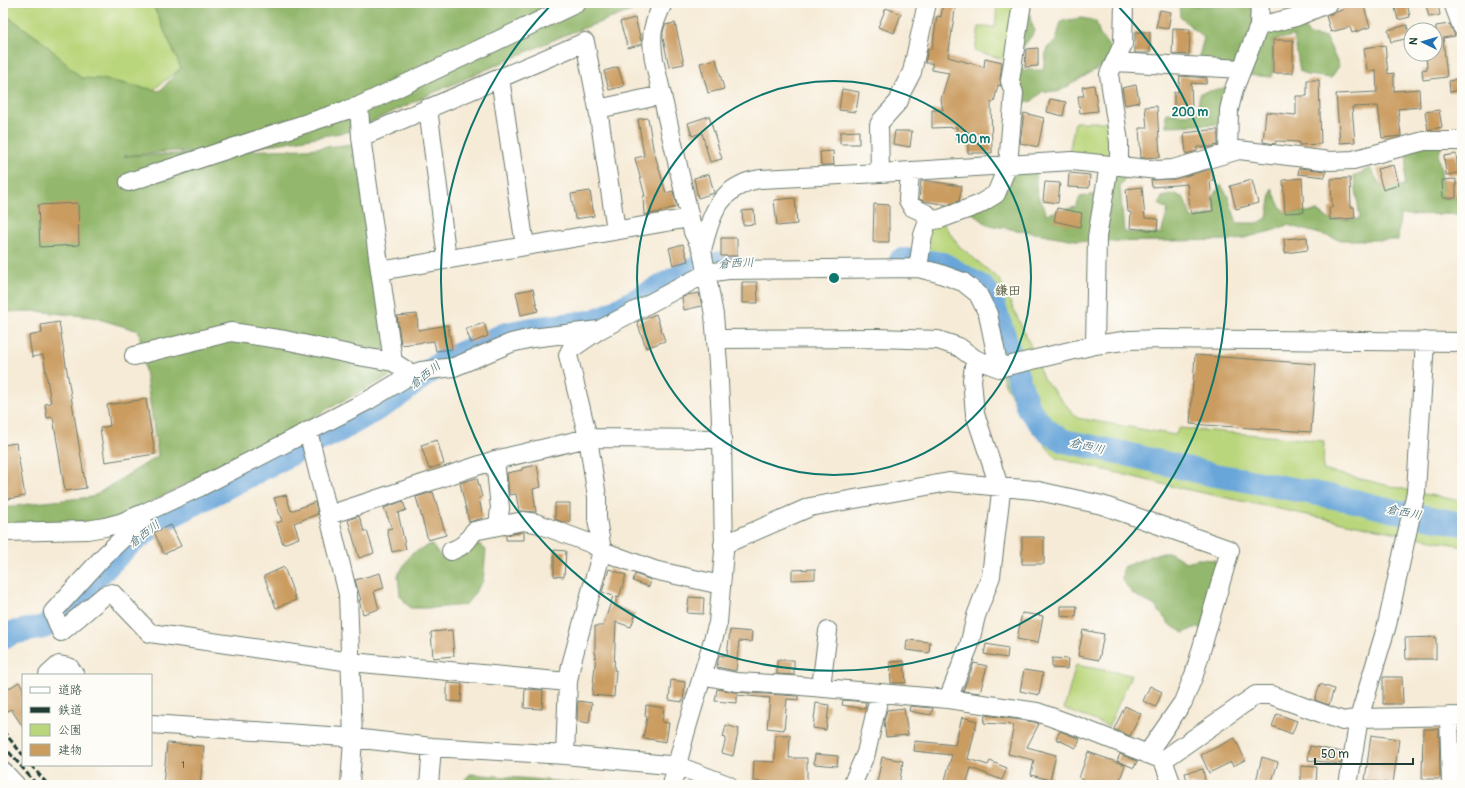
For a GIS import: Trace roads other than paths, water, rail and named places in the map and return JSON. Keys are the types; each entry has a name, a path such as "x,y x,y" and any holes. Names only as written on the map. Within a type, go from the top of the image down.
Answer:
{"street":[{"path":"129,182 359,106 577,3"},
{"path":"663,3 652,28 652,44 693,232 702,250 714,315 722,439 724,544 718,623 685,734 672,785"},
{"path":"880,173 879,125 899,101 912,72 927,3"},
{"path":"928,221 940,219 978,205 996,194 1008,165 1014,93 1010,81 1022,3"},
{"path":"1095,345 1097,237 1119,142 1110,74 1123,44 1124,3"},
{"path":"1228,153 1229,110 1234,89 1259,26 1260,3"},
{"path":"1259,26 1296,17 1329,3"},
{"path":"1453,3 1462,27"},
{"path":"361,136 585,42 598,109 616,230"},
{"path":"1115,62 1242,69"},
{"path":"500,78 525,246"},
{"path":"598,109 662,95"},
{"path":"359,106 361,136 393,362"},
{"path":"428,108 447,259"},
{"path":"702,250 709,222 722,197 742,184 761,179 1072,161 1158,170 1173,169 1239,150 1330,161 1353,160 1424,141 1462,141"},
{"path":"910,171 908,200 912,207 927,214 928,221 923,234 918,268"},
{"path":"380,270 690,218"},
{"path":"565,755 568,682 602,551 597,518 597,498 588,438 568,355 571,349 599,330 707,273 728,270 918,268 963,282 978,294 988,314 1004,367"},
{"path":"3,532 87,530 112,525 177,498 369,400 421,370 454,367 511,343 532,338 599,330"},
{"path":"134,356 231,332 285,340 393,362 412,374"},
{"path":"716,339 877,338 938,340 959,347 975,359 1004,367 1095,345 1130,340 1462,342"},
{"path":"1348,785 1359,718 1387,625 1416,492 1425,341"},
{"path":"948,699 969,646 976,616 991,576 1001,492 975,414 972,380 975,359"},
{"path":"308,432 348,594 353,738 350,785"},
{"path":"329,514 495,460 588,438 722,439"},
{"path":"495,460 500,508 498,526"},
{"path":"724,544 810,507 949,482 1034,490 1102,505 1230,550 1194,675 1183,702 1155,757"},
{"path":"144,513 143,519 104,556 53,612 61,632 105,595 112,593 150,633 351,662 568,682"},
{"path":"451,551 461,547 467,542 474,531 522,521 536,523 592,544 602,551 654,570 721,585"},
{"path":"821,687 828,631"},
{"path":"49,674 60,665 68,667 74,674"},
{"path":"702,675 736,682 880,692 948,699 1037,712 1155,757 1172,785"},
{"path":"852,785 866,753 880,692"},
{"path":"1155,757 1256,695 1271,696 1343,722 1359,718 1456,716 1452,785"},
{"path":"152,724 353,738 432,747 565,755 678,766 728,785"},
{"path":"429,785 432,747"},
{"path":"3,771 16,785"}],"waterway":[{"name":"倉西川","path":"901,260 918,260 943,264 982,287 991,297 1028,408 1046,430 1064,441 1118,452 1214,475 1355,501 1390,510 1462,524"},
{"name":"倉西川","path":"3,638 12,633 44,627 60,614 126,547 159,522 340,430 394,399 443,361 506,334 532,329 590,322 609,315 696,267 728,262"}],"railway":[{"path":"3,731 22,754"},
{"path":"3,745 37,785"},
{"path":"32,766 48,785"}],"district":[{"name":"鎌田","path":"1008,290"}]}
